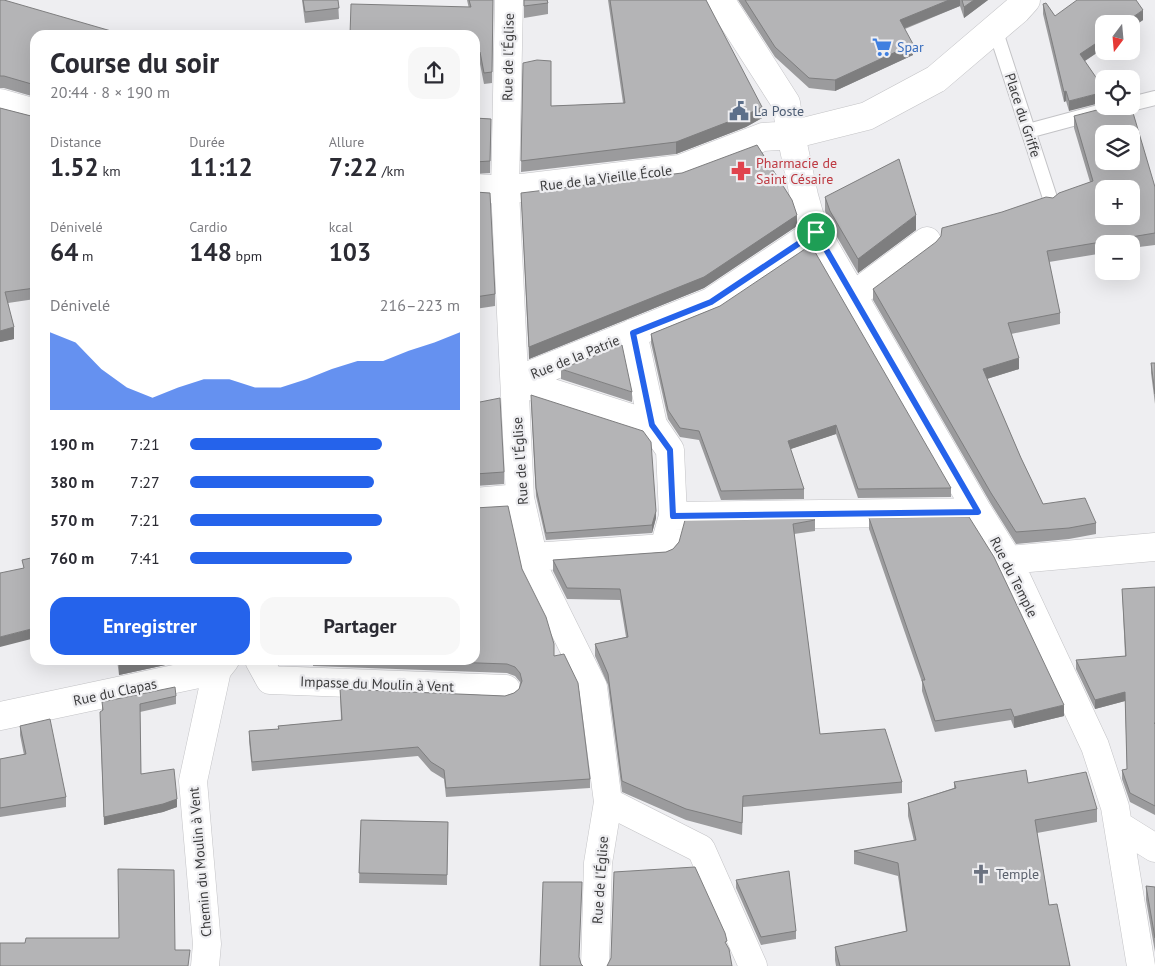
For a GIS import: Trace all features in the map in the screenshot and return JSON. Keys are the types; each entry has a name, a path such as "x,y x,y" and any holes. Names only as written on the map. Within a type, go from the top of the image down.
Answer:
{"street":[{"name":"Rue de l'Église","path":"509,0 505,190 520,498 537,574 593,687 608,802 598,864 595,966"},
{"name":"Rue du Temple","path":"720,0 786,103 791,136 809,214 816,232 978,512 1008,560 1095,746 1115,807 1141,966"},
{"name":"Rue de la Vieille École","path":"480,188 505,190 680,170 763,137 791,136 867,116 936,79 1026,0"},
{"path":"0,103 30,111"},
{"name":"Rue de la Patrie","path":"515,381 711,302 816,232"},
{"path":"854,295 927,241"},
{"path":"533,557 664,548 673,516 670,450 652,425 633,333"},
{"path":"515,381 652,425"},
{"path":"480,502 520,498"},
{"path":"673,516 978,512"},
{"path":"1008,560 1155,548"},
{"name":"Rue du Clapas","path":"0,716 222,665"},
{"name":"Chemin du Moulin à Vent","path":"204,966 207,944 193,780 222,665"},
{"name":"Impasse du Moulin à Vent","path":"262,665 270,680 506,689"},
{"path":"608,802 701,849 753,966"},
{"path":"1118,825 1155,848"}],"lane":[{"name":"Place du Griffe","path":"995,29 1051,201"},
{"path":"1140,102 1155,98"},
{"path":"1028,131 1095,113"}],"building":[{"path":"0,0 108,30 30,30 30,84 0,76"},
{"path":"303,0 338,0 339,8 305,12"},
{"path":"469,0 493,0 492,72 484,73 480,52 480,30 350,30 351,4 471,7"},
{"path":"524,0 547,0 548,3 524,6"},
{"path":"610,0 706,0 762,107 676,142 521,161 523,63 537,60 551,61 551,106 625,103"},
{"path":"745,0 949,0 900,20 913,44 835,80 809,78 775,47"},
{"path":"962,0 974,0 964,7"},
{"path":"1077,0 1136,0 1143,10 1136,15 1095,15 1095,44 1080,54 1095,76 1095,94 1069,101 1066,91 1064,92 1043,4 1046,3 1055,16"},
{"path":"0,108 30,116 30,289 5,292 14,327 0,331"},
{"path":"1095,110 1095,115 1134,115 1137,125 1095,125 1095,170 1140,170 1140,136 1155,187 1155,233 1140,236 1095,235 1095,243 1047,251 1060,313 1008,323 1019,358 983,369 1043,504 1085,498 1096,523 1069,528 1016,532 991,493 873,289 936,242 941,236 942,228 1002,212 1046,197 1053,198 1059,193 1093,181 1074,116"},
{"path":"480,118 491,119 490,161 480,162"},
{"path":"757,145 792,200 797,215 704,277 529,347 521,193 682,173"},
{"path":"899,159 916,215 858,259 830,211 825,197"},
{"path":"480,192 490,193 495,294 480,296"},
{"path":"811,245 951,488 858,489 836,425 788,441 804,489 721,491 699,431 680,428 668,410 651,334 720,306"},
{"path":"622,345 632,392 561,369"},
{"path":"1151,363 1155,363 1155,394"},
{"path":"531,395 643,431 651,442 656,511 652,525 546,533 536,488"},
{"path":"500,398 504,472 480,474 480,402"},
{"path":"508,506 522,569 546,617 554,644 554,656 564,654 578,683 590,779 446,788 444,770 431,762 418,747 252,762 249,731 279,729 278,726 342,720 340,689 505,696 519,689 522,681 520,673 515,667 507,664 480,663 480,508"},
{"path":"969,517 994,557 1064,705 1014,717 1011,709 935,721 922,680 925,680 869,518"},
{"path":"814,519 793,524 820,734 885,729 902,782 743,796 742,823 686,809 622,781 608,674 595,644 628,637 620,589 567,588 553,560 666,552 673,549 679,542 685,520"},
{"path":"30,558 30,629 0,637 0,573 24,568 22,560"},
{"path":"1155,587 1155,806 1130,793 1122,770 1127,769 1125,692 1095,700 1076,660 1126,656 1122,589"},
{"path":"175,687 176,696 140,704 141,774 174,769 177,799 163,804 104,817 100,712 103,710 102,702"},
{"path":"50,719 66,797 0,808 0,759 26,754 20,726"},
{"path":"1026,770 1028,783 1086,772 1097,809 1035,820 1049,905 1057,904 1070,966 840,966 835,947 907,931 898,863 854,851 916,840 908,803 956,788 954,782"},
{"path":"361,820 448,822 447,875 359,873"},
{"path":"695,867 725,933 727,941 725,942 729,949 732,966 607,966 611,958 614,872"},
{"path":"118,869 174,870 175,950 190,950 188,966 0,966 0,943 25,943 26,938 119,938"},
{"path":"789,871 796,931 761,937 736,880"},
{"path":"543,882 582,882 579,957 583,966 540,966"},
{"path":"1146,886 1155,887 1155,938"}],"place":[{"name":"Spar","path":"882,47"},
{"name":"La Poste","path":"739,111"},
{"name":"Pharmacie de Saint Césaire","path":"741,171"},
{"name":"Temple","path":"981,874"}],"route":[{"path":"816,232 978,512 673,516 670,450 652,425 633,333 711,302 816,232"}]}
